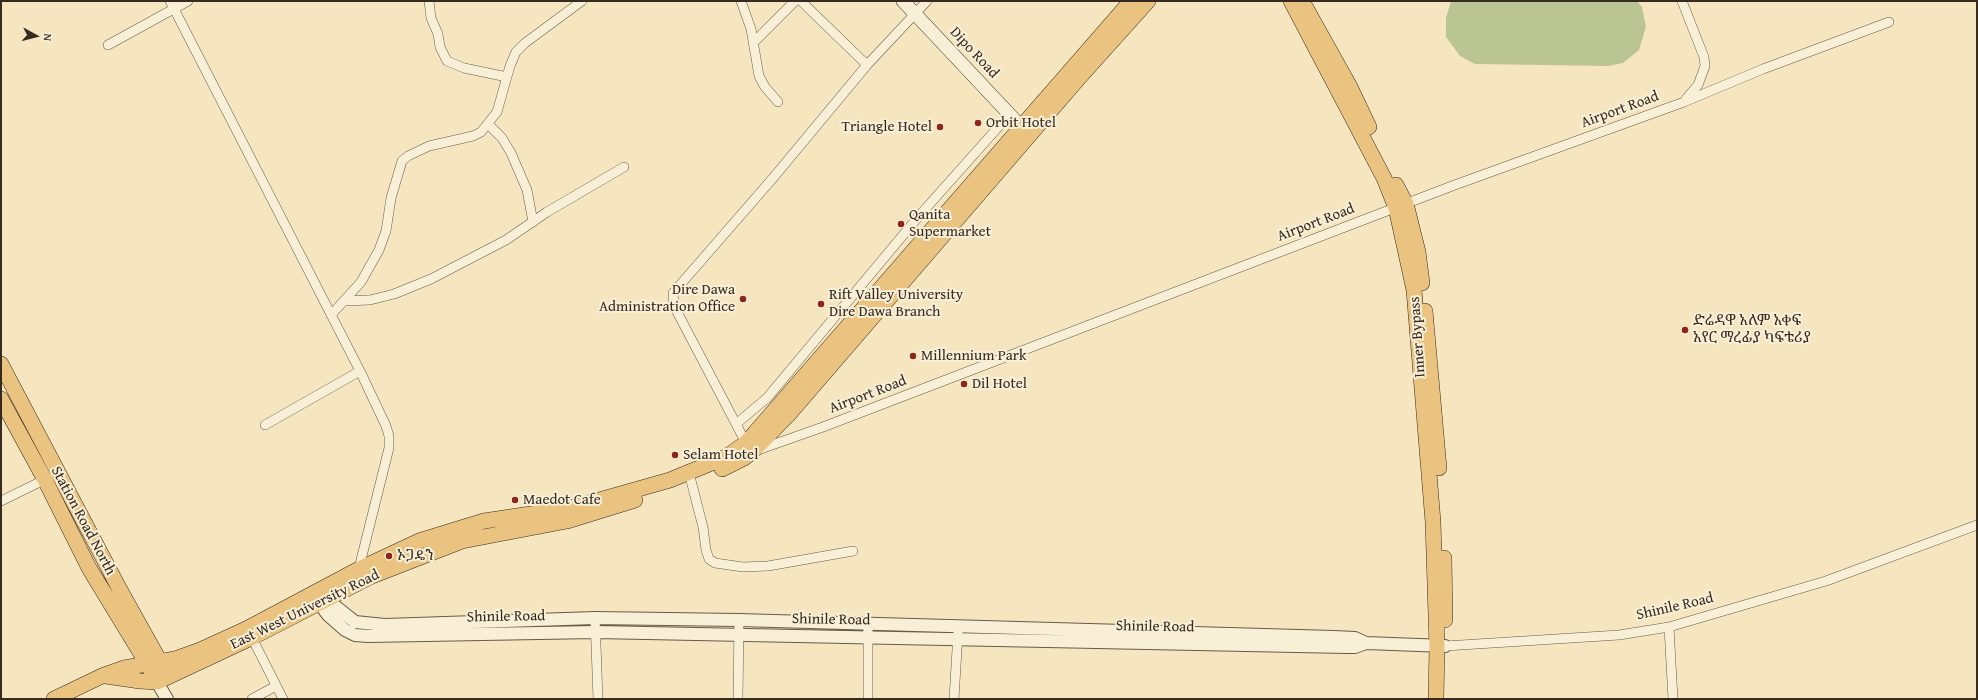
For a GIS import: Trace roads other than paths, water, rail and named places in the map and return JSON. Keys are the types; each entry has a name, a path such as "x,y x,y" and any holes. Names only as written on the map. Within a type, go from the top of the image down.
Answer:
{"main road":[{"name":"Dipo Road","path":"903,1 1025,131"},
{"name":"East West University Road","path":"162,679 358,576 446,540 462,541 584,516 744,458 749,447 788,414 962,204 1025,131 1131,1"},
{"name":"East West University Road","path":"1025,131 1148,1"},
{"name":"Inner Bypass","path":"1291,1 1384,178 1401,206"},
{"name":"Inner Bypass","path":"1302,1 1350,87 1401,206 1414,290 1437,521 1441,646 1445,699"},
{"name":"Station Road North","path":"1,364 123,596 162,679"},
{"name":"Station Road North","path":"1,399 45,480 89,568 154,662"},
{"name":"East West University Road","path":"54,699 104,675 200,650 250,633"},
{"name":"Inner Bypass","path":"1436,699 1441,646"},
{"path":"104,675 140,682 162,679"}],"street":[{"path":"108,45 172,4 188,1"},
{"path":"429,1 431,18 438,34 440,47 447,61 464,68 508,77"},
{"path":"331,315 362,282 382,242 391,198 402,161 408,156 429,146 473,136 481,132 489,125 497,112 516,52 570,5 582,1"},
{"path":"741,1 751,29 759,76 765,87 778,102"},
{"path":"754,42 795,1"},
{"path":"801,1 867,65"},
{"path":"749,447 674,306 673,293 773,178 867,65 926,1"},
{"path":"1682,1 1704,57 1705,66 1698,85 1684,102"},
{"path":"172,4 360,371 386,426 389,448 358,576"},
{"name":"Airport Road","path":"749,447 830,424 1401,206 1684,102 1763,69 1889,22"},
{"path":"736,424 767,398 919,216 1010,115"},
{"path":"489,125 502,138 511,153 527,190 533,222"},
{"path":"345,301 370,300 394,294 424,282 506,240 624,167"},
{"path":"265,425 360,371"},
{"path":"1,501 45,480 58,472"},
{"path":"690,478 703,527 706,550 709,559 715,563 743,567 768,566 853,551"},
{"name":"Shinile Road","path":"321,596 355,622 385,625 595,618 738,620 1334,637 1355,638 1366,643 1441,646 1619,635 1669,627 1826,581 1977,526"},
{"name":"Shinile Road","path":"321,596 338,624 355,635 389,637 500,632 596,632 1347,647 1355,647 1366,643"},
{"path":"595,618 598,699"},
{"path":"738,620 738,699"},
{"path":"868,623 868,699"},
{"path":"954,699 958,626"},
{"path":"1669,627 1673,699"},
{"path":"250,633 283,699"},
{"path":"162,679 166,697"},
{"path":"252,699 276,686"}],"place":[{"name":"Orbit Hotel","path":"978,123"},
{"name":"Triangle Hotel","path":"940,127"},
{"name":"Qanita Supermarket","path":"901,224"},
{"name":"Dire Dawa Administration Office","path":"743,299"},
{"name":"Rift Valley University Dire Dawa Branch","path":"821,304"},
{"name":"ድሬዳዋ አለም አቀፍ አየር ማረፊያ ካፍቴሪያ","path":"1685,330"},
{"name":"Millennium Park","path":"913,356"},
{"name":"Dil Hotel","path":"964,384"},
{"name":"Selam Hotel","path":"675,455"},
{"name":"Maedot Cafe","path":"515,500"},
{"name":"ኦጋዴን","path":"389,556"}]}
